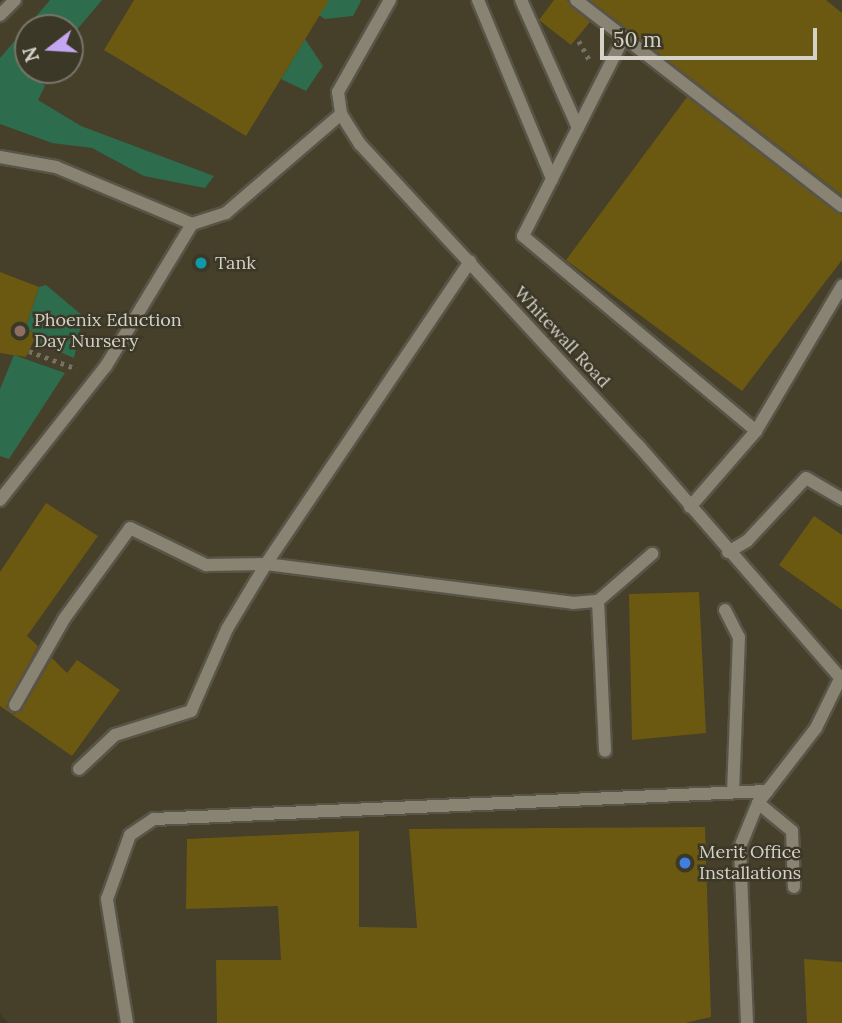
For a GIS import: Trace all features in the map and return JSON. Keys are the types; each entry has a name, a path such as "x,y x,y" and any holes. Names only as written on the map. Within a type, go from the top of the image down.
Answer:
{"street":[{"path":"0,15 15,0"},
{"path":"0,500 96,379 192,224 226,212 341,114 338,92 390,0"},
{"path":"478,0 552,179"},
{"path":"521,0 578,128"},
{"path":"576,0 842,206"},
{"path":"624,37 523,236 756,431"},
{"name":"Whitewall Road","path":"341,114 360,144 470,261 841,679"},
{"path":"0,157 56,167 192,224"},
{"path":"79,769 115,735 191,711 227,629 266,565 470,261"},
{"path":"690,507 756,431 842,286"},
{"path":"728,552 747,541 806,478 842,499"},
{"path":"15,705 64,620 130,527 206,565 266,565 573,603 598,601 652,554"},
{"path":"598,601 605,751"},
{"path":"725,610 739,637 733,792"},
{"path":"747,1023 740,847 758,803 816,728 841,679"},
{"path":"127,1023 107,899 130,835 154,818 768,791"},
{"path":"758,803 792,831 794,887"}],"path":[{"path":"29,351 96,379"}],"shaded area":[{"path":"0,0 842,0 842,1023 9,1023 0,1014"}],"green space":[{"path":"50,0 102,0 84,21 84,14 38,14"},
{"path":"328,0 361,0 353,16 325,19 319,15"},
{"path":"305,39 323,66 306,91 281,79"},
{"path":"14,42 14,84 43,84 45,86 38,100 81,126 214,176 205,188 144,176 92,148 52,143 0,124 0,58"},
{"path":"46,285 83,316 74,358 34,341 37,334 25,329 39,287"},
{"path":"14,355 65,373 9,459 0,456 0,389"}],"building":[{"path":"134,0 329,0 246,136 104,50"},
{"path":"554,0 567,0 590,22 571,45 539,20"},
{"path":"590,0 826,0 842,13 842,195"},
{"path":"687,97 842,215 842,260 742,391 566,260"},
{"path":"0,272 39,287 25,329 37,334 26,357 0,353"},
{"path":"46,503 98,536 27,636 38,646 6,706 14,714 22,710 52,658 67,673 77,660 120,690 72,756 0,706 0,572"},
{"path":"814,516 842,535 842,610 779,565"},
{"path":"699,592 706,733 632,740 629,594"},
{"path":"705,827 711,1017 685,1023 217,1023 216,960 281,960 278,906 186,909 187,839 359,831 359,927 417,928 409,829"},
{"path":"804,959 842,962 842,1023 807,1023"}],"place":[{"name":"Tank","path":"201,263"},
{"name":"Phoenix Eduction Day Nursery","path":"20,331"},
{"name":"Merit Office Installations","path":"685,863"}]}
